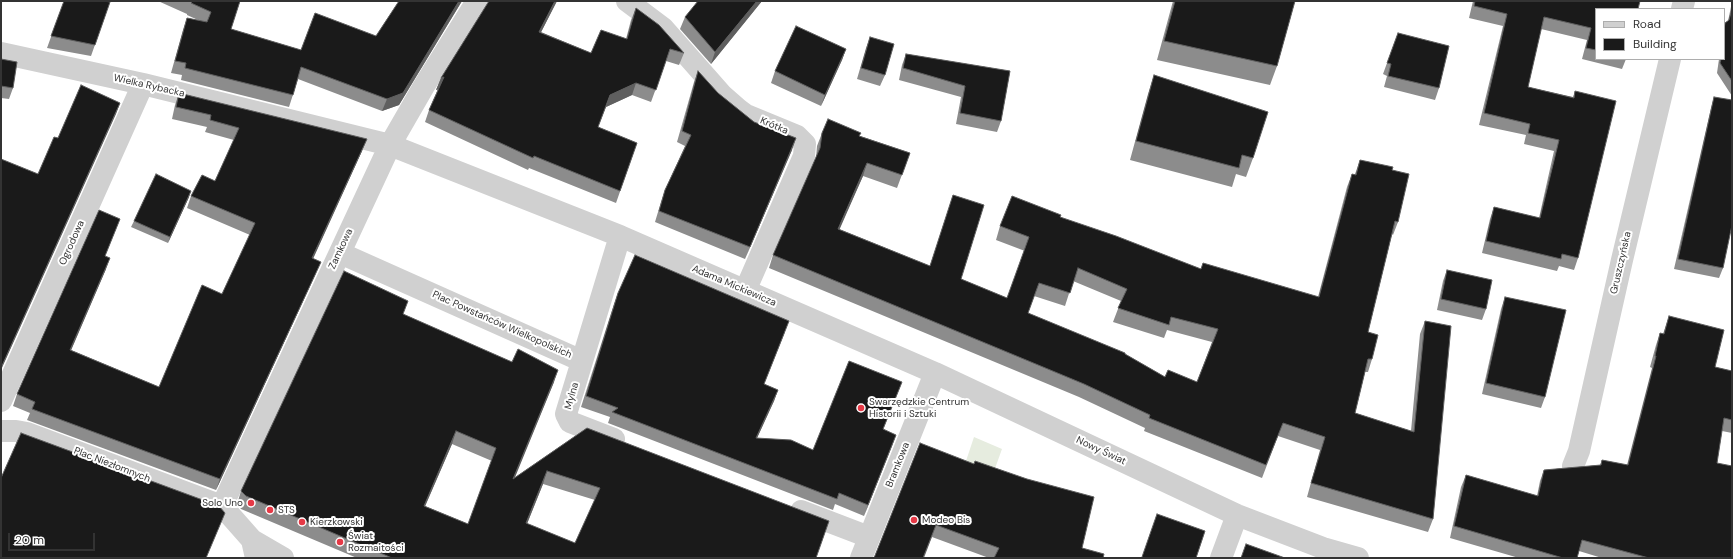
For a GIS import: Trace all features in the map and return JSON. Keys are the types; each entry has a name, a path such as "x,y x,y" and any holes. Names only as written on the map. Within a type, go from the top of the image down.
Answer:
{"street":[{"name":"Zamkowa","path":"222,506 390,145 424,86 477,1"},
{"name":"Krótka","path":"627,1 666,32 722,95 738,109 746,114 797,136 806,144 804,156 745,291"},
{"name":"Wielka Rybacka","path":"1,53 143,84 390,145"},
{"name":"Gruszczyńska","path":"1573,466 1579,451 1622,260 1670,60"},
{"name":"Ogrodowa","path":"1,402 143,84"},
{"path":"390,145 620,236"},
{"name":"Adama Mickiewicza","path":"620,236 848,336"},
{"name":"Plac Powstańców Wielkopolskich","path":"340,253 582,361 620,236"},
{"name":"Nowy Świat","path":"848,336 935,373 1237,515 1323,548 1358,558"},
{"name":"Mylna","path":"582,361 566,412 568,420 635,447"},
{"name":"Bramkowa","path":"861,558 935,373"},
{"name":"Plac Niezłomnych","path":"1,431 27,433 222,506"},
{"path":"781,504 869,537"},
{"path":"222,506 254,549 283,558"},
{"path":"1221,558 1237,515"}],"shaded area":[{"path":"974,437 1002,449 993,474 965,464"}],"building":[{"path":"64,1 110,2 95,45 51,36"},
{"path":"189,1 240,1 231,29 301,50 315,13 376,36 399,1 459,1 403,93 387,99 301,67 293,95 185,68 186,63 175,61 187,18 207,22 211,12"},
{"path":"489,1 555,1 539,32 591,53 601,30 627,39 636,8 659,25 684,53 670,49 656,90 636,83 610,95 598,127 637,143 620,191 534,156 533,158 429,110 444,77 441,78"},
{"path":"698,1 757,1 715,52 685,17"},
{"path":"1175,1 1295,1 1277,66 1164,41"},
{"path":"1475,1 1640,1 1638,8 1595,8 1595,50 1586,48 1591,28 1544,17 1528,87 1574,98 1575,91 1616,101 1578,258 1562,254 1561,259 1486,241 1494,207 1540,218 1559,140 1528,133 1530,124 1484,113 1507,14 1474,6"},
{"path":"1732,9 1732,81 1720,63 1721,60 1725,60 1725,23 1729,20"},
{"path":"796,26 846,49 825,95 775,71"},
{"path":"1398,33 1449,46 1439,88 1388,76 1391,64 1387,63"},
{"path":"870,37 894,44 885,75 861,68"},
{"path":"906,54 1010,71 1001,121 960,113 965,86 903,68"},
{"path":"1,59 17,62 13,88 1,86"},
{"path":"698,71 718,93 754,122 796,138 750,247 659,211 665,190 691,135 682,131"},
{"path":"1154,75 1268,112 1253,158 1242,155 1239,168 1136,141"},
{"path":"81,85 120,103 1,368 1,159 38,174 54,137 58,138"},
{"path":"179,93 367,139 312,258 321,262 220,479 32,409 35,402 17,394 99,210 120,219 105,256 110,258 70,350 159,387 202,285 222,294 255,223 191,196 202,175 215,181 239,128 210,120 211,115 176,107"},
{"path":"1714,97 1732,100 1732,225 1723,268 1678,259"},
{"path":"828,119 861,133 859,136 910,153 902,175 867,163 838,229 930,266 953,195 984,205 961,279 1007,298 1029,237 1000,226 1012,196 1061,215 1060,217 1116,236 1201,269 1203,263 1319,297 1352,174 1356,175 1360,160 1393,167 1392,170 1409,174 1398,222 1395,221 1368,332 1378,335 1372,359 1368,359 1355,413 1414,432 1425,321 1451,326 1433,519 1311,483 1325,437 1283,423 1266,465 1149,418 1150,415 1084,384 773,255 820,148 822,133","holes":["1078,268 1127,289 1118,308 1169,325 1171,317 1218,329 1197,382 1168,370 1165,377 1125,353 1028,313 1039,283 1070,293"]},
{"path":"156,174 191,191 170,237 134,221"},
{"path":"635,255 789,321 764,384 778,390 756,438 791,440 813,450 849,361 902,382 883,429 896,435 868,505 839,493 837,499 612,412 618,408 586,396 618,293"},
{"path":"1447,270 1492,280 1486,309 1441,299"},
{"path":"344,271 408,301 403,314 512,362 518,349 558,370 513,479 587,428 829,521 816,558 392,558 246,496 241,491","holes":["456,431 496,448 468,524 424,506","547,471 600,488 575,543 526,523"]},
{"path":"1505,297 1566,310 1545,397 1486,383"},
{"path":"1669,316 1724,330 1715,367 1732,371 1732,420 1724,418 1717,463 1732,466 1732,558 1649,558 1582,540 1577,558 1563,558 1454,526 1466,475 1538,496 1544,470 1601,465 1602,460 1628,465 1656,356 1660,333 1664,334"},
{"path":"21,433 219,506 225,513 206,558 1,558 1,478"},
{"path":"920,443 974,464 975,461 1027,479 1094,497 1082,548 1104,554 1103,558 994,558 999,548 936,525 923,558 874,558"},
{"path":"1157,514 1205,531 1196,558 1142,557"},
{"path":"1246,544 1285,558 1241,558"}],"place":[{"name":"Swarzędzkie Centrum Historii i Sztuki","path":"861,408"},
{"name":"Solo Uno","path":"251,503"},
{"name":"STS","path":"270,510"},
{"name":"Modeo Bis","path":"914,520"},
{"name":"Kierzkowski","path":"302,522"},
{"name":"Świat Rozmaitości","path":"340,542"}]}
